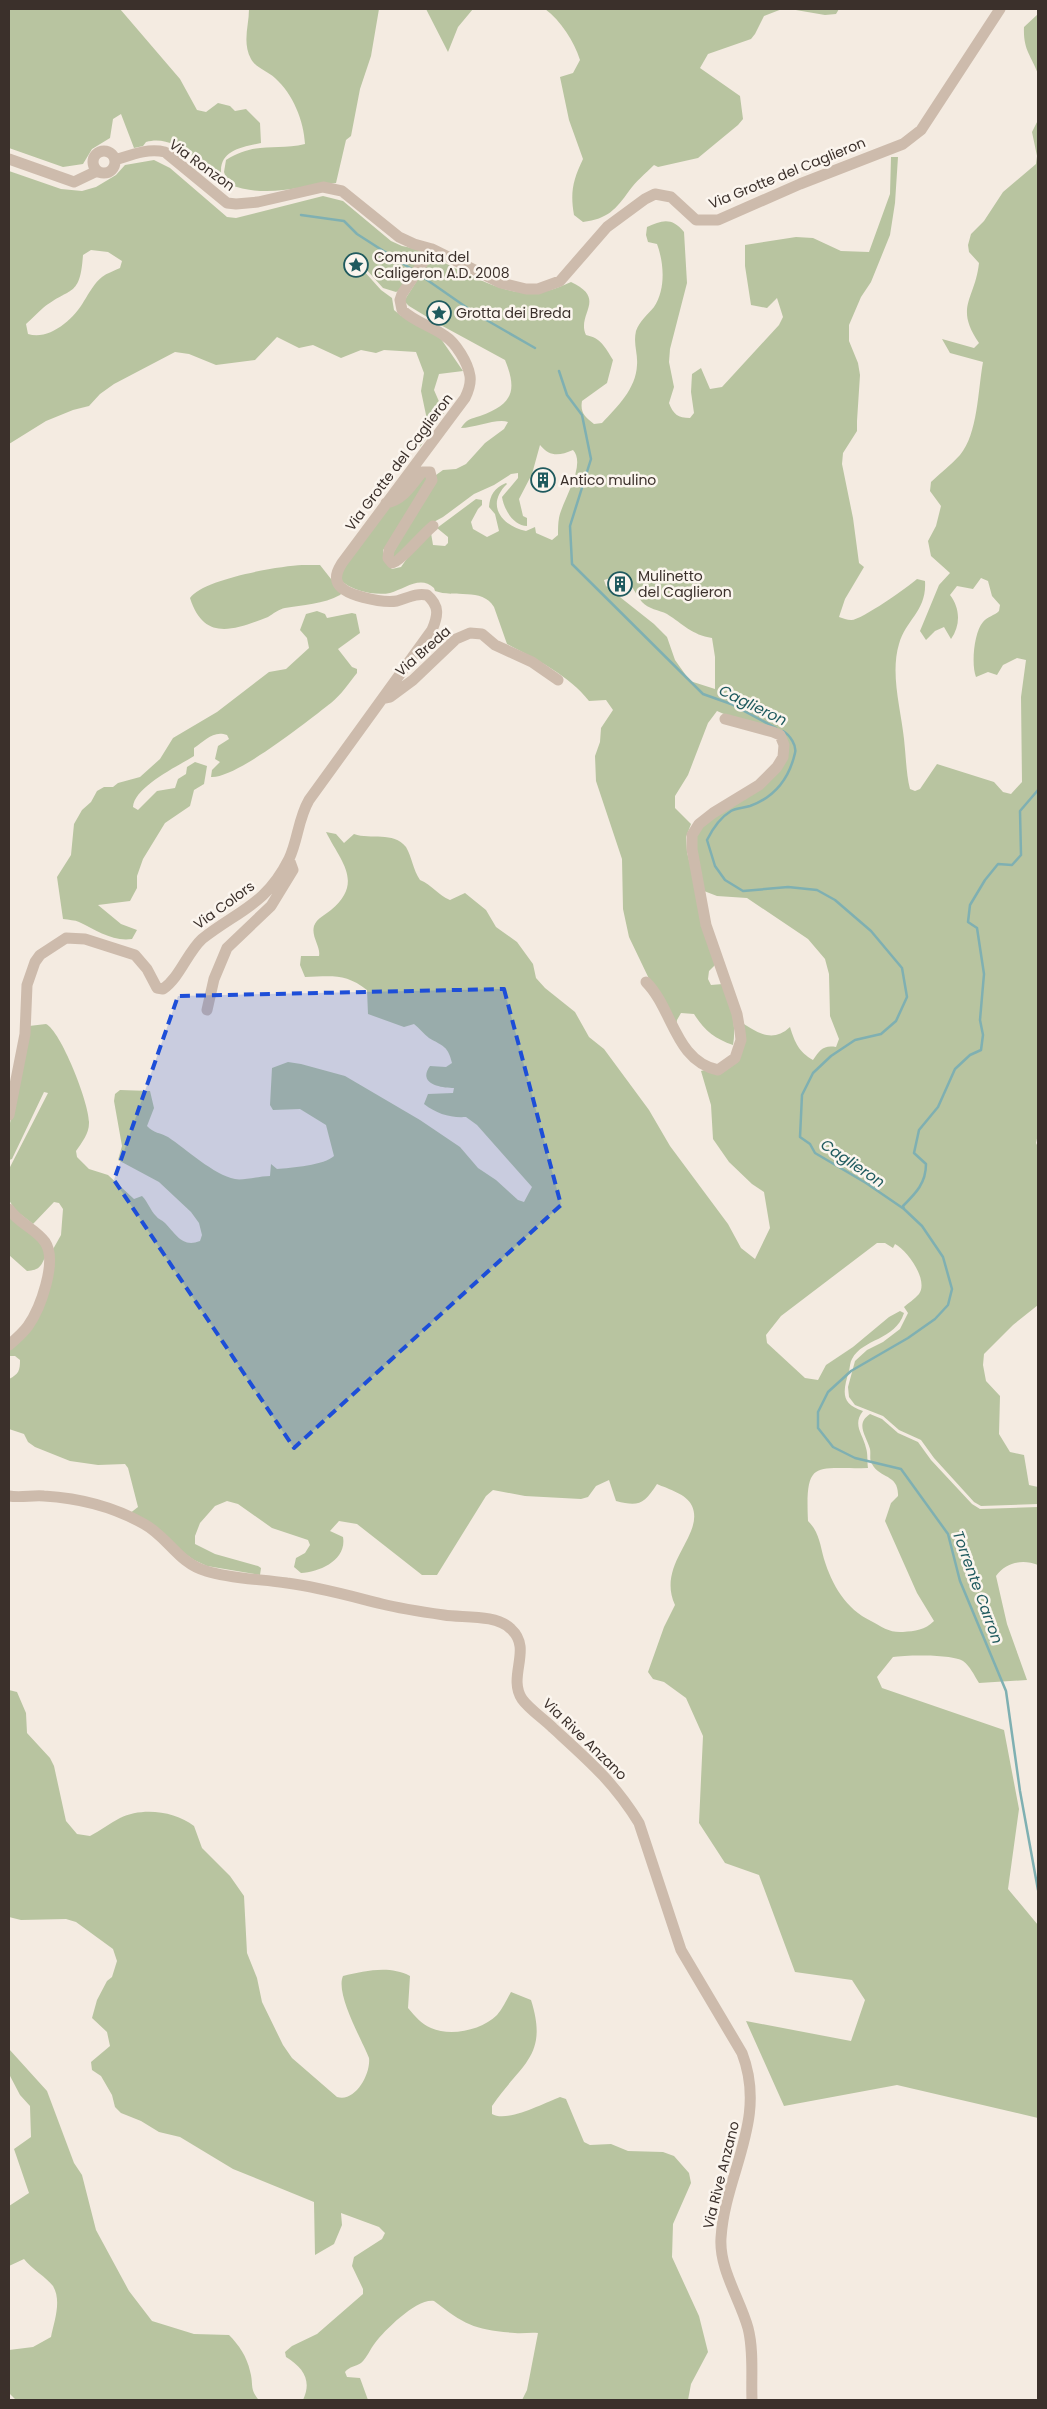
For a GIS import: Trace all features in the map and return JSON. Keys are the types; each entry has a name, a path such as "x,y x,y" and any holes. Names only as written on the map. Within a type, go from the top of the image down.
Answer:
{"street":[{"name":"Via Grotte del Caglieron","path":"432,630 438,612 436,604 427,595 416,594 397,601 383,601 352,594 342,588 337,581 338,570 342,563 465,398 470,377 466,365 446,337 416,322 402,310 400,300 402,294 432,249 502,283 526,289 538,288 560,281 607,227 645,199 655,194 671,196 696,220 718,220 800,184 903,144 921,130 1000,9"},
{"name":"Via Ronzon","path":"115,160 140,152 157,150 165,152 214,194 226,202 236,204 258,202 323,187 342,191 399,237 432,249"},
{"path":"9,159 74,182 98,171 108,172 114,167 115,160 109,152 99,152 93,161 98,171"},
{"path":"386,503 395,501 404,494 422,472 430,472 432,480 388,550 388,558 392,563 398,562 421,535 433,526"},
{"name":"Via Colors","path":"9,1115 25,1034 27,985 35,962 40,955 66,938 85,940 135,955 157,988 163,989 170,984 194,946 260,900 270,889 289,859 302,812 432,630"},
{"name":"Via Breda","path":"385,698 390,697 413,680 456,639 470,633 482,634 495,645 532,662 558,680"},
{"path":"646,982 652,988 676,1035 690,1056 707,1068 718,1070 735,1058 741,1040 737,1014 706,924 692,849 692,835 700,824 713,813 759,785 770,776 783,758 784,745 780,735 773,732 725,720"},
{"path":"207,1010 214,979 228,948 271,906 285,887 293,870 289,859"},
{"path":"9,1209 14,1216 45,1242 50,1261 49,1274 32,1320 27,1328 9,1344"},
{"name":"Via Rive Anzano","path":"9,1496 42,1496 85,1501 122,1514 145,1524 158,1534 183,1560 205,1571 314,1588 386,1605 444,1615 492,1620 504,1623 512,1629 522,1651 517,1673 522,1698 610,1782 628,1806 639,1824 681,1950 742,2053 747,2066 750,2085 750,2123 720,2239 723,2262 748,2330 752,2400"}],"highlighted area":[{"path":"504,989 561,1205 294,1448 114,1180 178,996"}],"green space":[{"path":"9,9 120,9 180,79 197,110 206,112 218,103 230,106 235,111 246,109 260,123 261,143 236,150 225,158 221,173 223,183 178,146 157,140 146,142 143,146 134,148 121,114 113,119 110,138 92,149 83,164 63,167 9,148"},
{"path":"249,9 379,9 371,56 360,89 351,136 346,140 336,183 269,191 256,191 228,184 224,172 226,160 237,154 256,148 305,144 300,117 287,92 275,78 253,62 248,53 246,40"},
{"path":"426,9 473,9 458,27 448,52"},
{"path":"545,9 782,9 764,16 751,39 708,54 700,68 740,96 743,119 738,125 698,158 658,167 654,165 610,212 592,221 583,222 574,215 572,193 583,159 569,120 560,77 573,73 580,60 566,32"},
{"path":"790,9 839,9 836,14 825,15"},
{"path":"1038,14 1038,74 1026,47 1024,27"},
{"path":"1038,120 1038,1134 1036,1143 1038,1147 1038,1305 1013,1325 984,1354 983,1365 986,1381 1000,1396 999,1434 1010,1452 1024,1455 1029,1485 1038,1487 1038,1504 981,1506 974,1502 934,1458 921,1440 899,1430 883,1416 855,1405 849,1397 848,1387 855,1361 867,1350 883,1342 900,1329 908,1313 904,1307 919,1294 921,1281 919,1274 911,1259 900,1247 895,1244 893,1248 885,1243 877,1243 781,1316 766,1335 767,1343 805,1378 818,1380 826,1365 853,1347 889,1317 900,1311 904,1313 894,1329 857,1352 850,1363 845,1385 845,1396 850,1405 863,1411 858,1425 867,1450 868,1468 836,1468 817,1471 812,1477 809,1486 808,1521 817,1534 827,1569 841,1595 862,1616 894,1632 920,1630 934,1621 917,1593 885,1521 891,1503 898,1496 897,1489 892,1480 875,1469 871,1462 870,1449 862,1426 870,1414 882,1419 898,1433 918,1442 931,1460 972,1504 980,1509 1038,1507 1038,1565 1027,1562 1015,1563 1000,1571 996,1576 1007,1624 1027,1680 979,1683 970,1668 963,1661 949,1657 929,1656 893,1657 877,1677 882,1688 1004,1730 1019,1809 1008,1889 1038,1925 1038,2118 897,2085 784,2106 746,2021 851,2041 865,2000 852,1980 795,1972 759,1875 725,1863 699,1823 703,1736 686,1698 664,1682 653,1679 648,1672 664,1627 675,1605 671,1590 671,1576 675,1563 692,1528 694,1517 690,1502 677,1492 657,1484 644,1500 636,1504 616,1501 609,1480 596,1486 588,1497 581,1499 525,1496 493,1490 486,1496 437,1575 422,1575 357,1524 339,1521 330,1531 343,1537 341,1552 331,1563 324,1567 301,1573 294,1567 296,1558 305,1553 310,1545 308,1540 272,1528 238,1504 227,1501 215,1506 200,1523 195,1536 195,1544 215,1554 258,1566 261,1568 260,1575 207,1566 194,1560 129,1514 138,1507 128,1468 125,1464 98,1465 70,1461 35,1447 28,1442 24,1434 9,1429 9,1379 18,1371 20,1360 15,1356 9,1356 9,1348 26,1332 52,1251 61,1235 63,1209 59,1203 54,1202 33,1224 15,1210 9,1200 9,1169 48,1093 44,1092 12,1159 9,1160 10,1123 29,1026 46,1024 59,1040 74,1069 85,1101 89,1123 88,1131 76,1151 77,1157 89,1169 108,1175 134,1199 142,1196 157,1217 180,1239 188,1243 200,1241 202,1235 199,1223 191,1212 159,1182 118,1160 122,1146 114,1101 115,1094 120,1090 150,1091 154,1108 147,1126 154,1132 168,1137 200,1161 227,1177 247,1179 270,1176 271,1164 277,1169 299,1167 323,1162 334,1156 326,1125 300,1109 273,1110 270,1105 272,1068 288,1062 345,1076 420,1120 460,1147 478,1168 496,1180 518,1200 524,1202 532,1187 477,1125 466,1117 444,1115 424,1104 428,1094 453,1093 454,1088 437,1086 428,1081 426,1077 430,1066 446,1067 452,1063 449,1053 444,1047 429,1038 414,1024 404,1027 368,1014 367,990 352,981 338,977 305,977 300,965 301,956 319,956 319,949 313,930 315,923 341,900 348,881 343,862 326,832 336,834 344,843 354,834 388,837 401,842 406,847 420,880 450,900 465,893 486,910 496,927 517,942 533,964 536,978 545,988 575,1012 589,1037 604,1049 649,1110 670,1146 728,1224 741,1248 755,1259 770,1228 764,1192 752,1184 729,1162 713,1139 711,1105 701,1071 716,1067 735,1053 738,1020 751,1029 770,1035 777,1035 790,1027 798,1046 804,1054 813,1060 822,1049 836,1047 839,1039 830,1016 829,974 825,959 808,939 747,898 717,896 704,891 689,837 752,787 777,762 781,739 717,711 708,723 688,775 675,796 675,808 691,824 686,837 687,852 715,965 709,971 708,979 711,985 723,984 733,1021 733,1045 710,1033 694,1014 681,1013 677,1020 675,1033 629,937 623,909 622,859 596,781 595,756 600,742 601,728 613,710 606,700 589,701 562,676 507,644 494,607 482,597 442,593 435,591 429,584 423,583 412,584 390,593 371,593 357,590 341,580 340,574 387,507 423,476 428,478 394,537 383,550 384,561 392,569 401,567 415,547 431,533 433,545 445,546 448,543 448,537 437,528 476,499 482,500 482,505 471,522 473,529 487,537 499,531 495,514 489,507 492,495 506,483 497,500 499,514 517,528 526,531 535,527 536,533 552,540 558,535 561,511 576,474 577,457 573,450 555,454 547,452 540,445 532,474 519,499 523,516 527,518 527,526 518,523 510,516 503,502 502,497 518,478 518,473 511,474 494,485 474,494 443,517 430,524 396,558 391,557 436,475 443,470 456,469 466,464 485,443 504,429 508,422 498,421 461,428 469,420 499,407 509,396 511,389 509,371 505,360 437,323 404,301 430,260 435,259 477,279 516,292 542,292 571,282 582,288 588,294 589,301 584,327 586,335 599,341 613,360 607,383 582,401 582,409 586,417 594,424 602,423 625,397 633,382 637,365 636,331 641,321 654,307 661,292 663,276 661,259 657,244 648,242 646,235 647,227 657,223 671,222 680,227 684,232 687,283 670,349 669,362 674,387 669,403 676,415 690,418 694,413 691,392 692,374 701,368 710,389 722,387 779,325 783,317 777,298 767,308 751,305 745,266 745,245 796,237 813,238 841,251 869,252 890,194 891,157 898,157 895,203 890,235 871,282 861,297 849,325 849,341 858,363 860,375 857,431 843,453 842,464 853,518 859,563 864,567 845,599 839,617 850,620 856,619 884,603 917,579 925,581 923,600 902,635 896,667 897,692 910,789 915,791 920,789 937,764 994,782 1003,792 1011,794 1022,782 1021,697 1026,660 1017,658 1003,665 997,675 988,672 976,677 974,657 977,633 985,620 999,611 1000,605 992,596 988,581 981,578 973,589 957,586 950,595 956,605 958,617 958,622 951,639 944,627 935,631 926,640 920,631 939,585 950,573 931,556 928,541 936,526 941,506 930,491 931,482 957,459 966,446 974,423 983,362 950,353 942,339 974,348 979,343 968,320 967,311 979,263 969,252 968,245 971,234 984,221 1003,192 1036,164 1037,156 1032,132","holes":["620,575 624,577 644,604 667,614 693,632 712,638 715,657 715,689 690,681 675,660 667,637 654,624 606,586 604,580"]},
{"path":"154,160 170,168 227,217 236,218 323,196 343,201 391,241 402,246 422,250 424,257 400,290 396,292 383,288 365,268 363,270 381,290 392,298 394,310 439,336 463,371 439,374 434,390 444,413 420,447 426,415 421,391 424,373 416,352 384,350 376,353 361,350 341,358 313,345 299,348 277,337 255,360 216,365 189,354 175,352 114,384 100,394 89,406 46,421 9,444 9,171 61,189 82,191 96,187 116,175 125,165","holes":["91,250 108,252 122,261 120,268 99,279 80,308 60,327 44,334 28,334 26,324 43,308 76,285 82,269 83,255"]},
{"path":"302,565 320,565 342,593 334,598 320,602 278,610 268,617 243,626 222,629 212,627 203,621 196,612 190,598 198,591 225,579 260,571"},
{"path":"317,611 325,614 327,618 352,613 356,614 360,633 338,649 352,667 357,669 357,673 345,689 331,703 290,734 237,769 211,777 212,770 220,762 215,759 218,746 229,739 227,735 213,735 194,748 194,756 158,778 135,799 133,807 138,810 157,791 175,788 178,779 186,774 187,767 195,762 207,766 204,784 194,790 190,806 165,823 143,859 137,876 137,888 130,901 98,905 121,924 137,930 132,939 111,937 77,921 63,919 57,877 71,855 74,824 97,791 104,787 113,787 118,783 140,777 160,759 173,738 217,712 269,672 286,669 309,648 307,638 300,630 306,614"},
{"path":"9,1214 38,1238 46,1255 41,1265 35,1270 27,1271 9,1255"},
{"path":"9,1690 17,1692 26,1713 27,1733 50,1758 54,1766 66,1821 77,1834 90,1836 120,1818 138,1812 168,1814 194,1826 202,1848 230,1876 244,1896 247,1953 257,1978 262,2002 283,2045 292,2058 337,2097 344,2098 356,2092 364,2079 369,2065 369,2058 346,2005 343,1994 343,1976 385,1970 410,1976 408,2008 418,2020 439,2031 457,2032 483,2025 497,2015 511,1992 531,2000 536,2019 537,2035 534,2047 522,2069 492,2106 492,2114 507,2116 516,2114 560,2097 566,2099 584,2142 590,2145 611,2144 628,2151 663,2152 674,2156 689,2173 691,2183 673,2224 672,2257 699,2316 708,2352 691,2384 688,2400 522,2400 527,2390 538,2333 515,2333 480,2328 454,2316 434,2301 427,2301 419,2304 402,2316 373,2345 363,2361 345,2372 347,2377 360,2378 368,2400 303,2400 307,2387 305,2376 298,2366 286,2357 285,2352 292,2346 317,2334 363,2294 363,2289 352,2266 354,2257 382,2239 385,2233 379,2227 341,2213 342,2225 334,2244 315,2255 314,2202 233,2169 180,2137 159,2132 141,2121 121,2113 115,2107 112,2095 101,2076 92,2070 91,2062 110,2046 107,2032 92,2018 97,2000 107,1981 112,1977 117,1961 113,1949 76,1922 66,1919 21,1920 9,1917"},
{"path":"9,2049 47,2091 74,2163 82,2175 96,2230 129,2291 152,2321 194,2334 229,2335 245,2356 249,2366 253,2390 259,2400 16,2400 9,2393 9,2350 33,2347 51,2337 57,2298 53,2286 24,2259 9,2266 9,2206 29,2193 14,2149 31,2137 30,2106 20,2095 9,2074"}],"waterway":[{"path":"301,215 344,221 357,234 413,270"},
{"path":"420,275 476,314 535,348"},
{"name":"Caglieron","path":"559,371 567,395 582,415 591,459 570,526 572,564 703,694 731,704 776,728"},
{"name":"Caglieron","path":"783,731 788,735 795,747 792,762 785,779 767,798 750,806 735,809 727,814 717,824 707,840 715,866 725,880 743,891 788,887 817,890 835,900 871,931 902,968 907,997 896,1021 881,1034 855,1040 831,1056 813,1073 802,1095 800,1137 810,1144 815,1153 866,1183 904,1209"},
{"name":"Torrente Carron","path":"1038,790 1020,811 1021,855 1012,865 998,864 985,880 970,905 968,922 977,928 984,974 980,1020 983,1035 981,1050 970,1055 955,1069 938,1107 919,1130 914,1153 926,1164 926,1171 919,1187 903,1206 922,1226 943,1257 952,1289 948,1305 935,1319 908,1338 851,1371 828,1392 818,1412 818,1428 833,1447 855,1458 901,1469 948,1534 960,1581 1006,1691 1020,1791 1038,1890"}],"place":[{"name":"Comunita del Caligeron A.D. 2008","path":"356,265"},
{"name":"Grotta dei Breda","path":"439,313"},
{"name":"Antico mulino","path":"543,480"},
{"name":"Mulinetto del Caglieron","path":"620,584"}]}
